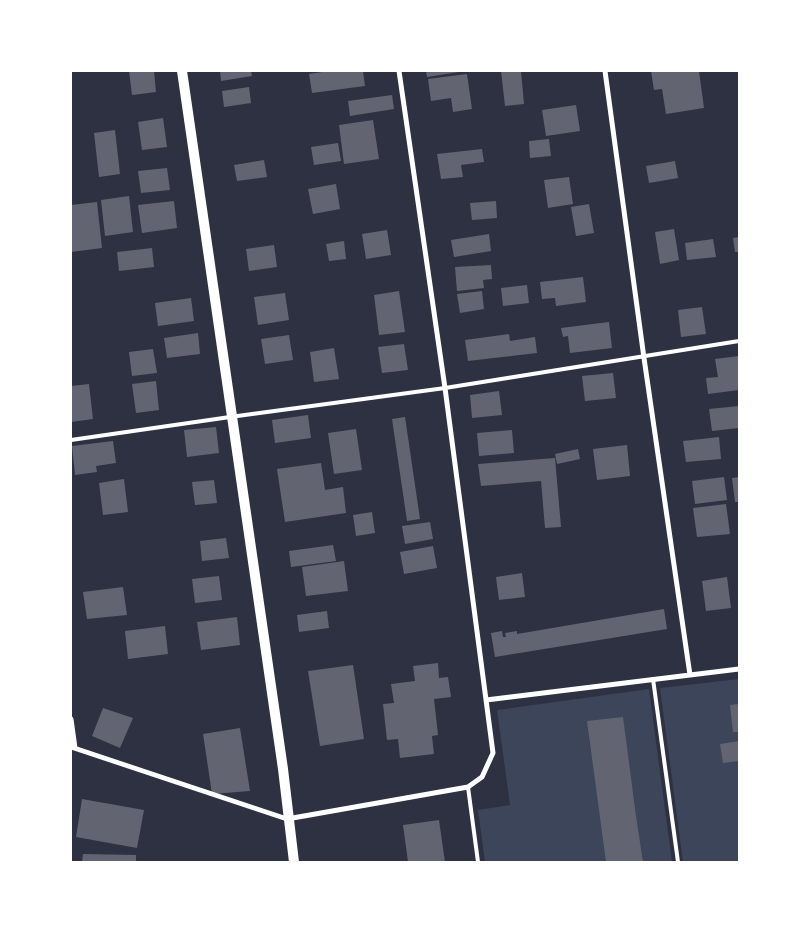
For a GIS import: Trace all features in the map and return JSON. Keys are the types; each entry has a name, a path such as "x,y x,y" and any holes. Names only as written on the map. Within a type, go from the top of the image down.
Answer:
{"main road":[{"path":"182,71 230,416 281,759 287,819 294,862"}],"street":[{"path":"71,719 73,748 287,819 468,787 482,777 492,753 486,700 445,388 399,71"},
{"path":"605,71 690,675"},
{"path":"486,700 739,669"}],"lane":[{"path":"71,440 230,416 445,388 644,358 739,341"},
{"path":"653,679 678,862"},
{"path":"468,787 478,862"}],"shaded area":[{"path":"739,679 739,862 683,862 660,688"},
{"path":"649,689 672,862 485,862 478,810 510,805 497,710"}],"building":[{"path":"129,71 154,71 156,92 132,95"},
{"path":"220,71 251,71 252,76 221,81"},
{"path":"329,71 363,71 365,86 312,93 309,74"},
{"path":"426,71 459,71 459,72 427,77"},
{"path":"501,71 521,71 524,104 505,106"},
{"path":"651,71 699,71 704,108 666,114 662,89 654,90"},
{"path":"467,74 472,109 453,112 451,98 431,101 428,79"},
{"path":"249,87 251,103 224,107 222,91"},
{"path":"392,95 394,109 350,116 348,101"},
{"path":"576,105 580,131 546,136 542,110"},
{"path":"163,118 167,147 142,150 138,122"},
{"path":"373,120 379,159 344,164 339,125"},
{"path":"115,130 120,174 99,177 94,133"},
{"path":"549,139 551,156 530,158 529,141"},
{"path":"338,143 341,161 314,165 311,147"},
{"path":"482,149 484,162 461,165 463,177 441,179 437,154"},
{"path":"264,160 267,177 237,181 234,165"},
{"path":"675,161 678,178 649,183 646,166"},
{"path":"167,168 170,190 141,193 138,171"},
{"path":"569,177 573,204 548,208 544,180"},
{"path":"336,184 340,209 313,214 308,189"},
{"path":"129,196 133,232 105,236 101,200"},
{"path":"174,201 177,228 142,233 138,205"},
{"path":"496,201 497,218 472,220 470,203"},
{"path":"97,202 102,248 71,252 71,205"},
{"path":"589,204 594,233 576,236 571,207"},
{"path":"674,229 679,260 660,264 655,232"},
{"path":"387,230 391,255 366,259 362,234"},
{"path":"489,234 491,251 454,257 451,240"},
{"path":"739,237 739,252 735,252 733,238"},
{"path":"713,239 716,257 687,260 685,243"},
{"path":"344,241 346,259 329,261 326,244"},
{"path":"274,245 277,267 249,271 246,249"},
{"path":"152,248 154,267 119,271 117,252"},
{"path":"491,265 492,279 483,280 484,288 457,291 455,267"},
{"path":"583,277 586,302 556,306 555,298 542,299 540,282"},
{"path":"527,285 529,303 503,306 501,288"},
{"path":"399,291 405,332 379,335 374,295"},
{"path":"482,291 484,309 460,313 457,294"},
{"path":"285,293 289,320 258,325 254,297"},
{"path":"191,298 194,321 158,326 155,303"},
{"path":"702,307 706,334 681,337 678,310"},
{"path":"609,322 612,348 570,353 568,336 563,337 561,328"},
{"path":"198,333 200,354 167,358 164,338"},
{"path":"509,334 510,341 535,337 537,353 468,361 465,340"},
{"path":"289,335 293,360 265,364 261,339"},
{"path":"404,344 408,370 382,373 378,347"},
{"path":"334,348 339,379 314,382 310,352"},
{"path":"153,349 157,373 132,376 129,352"},
{"path":"739,356 739,390 708,394 706,378 718,377 715,359"},
{"path":"613,373 616,398 585,401 582,376"},
{"path":"156,381 159,410 136,413 132,384"},
{"path":"89,384 93,419 71,422 71,386"},
{"path":"499,391 502,415 472,418 470,395"},
{"path":"739,406 739,428 712,431 709,409"},
{"path":"308,415 311,438 275,443 272,420"},
{"path":"405,417 420,519 407,521 392,419"},
{"path":"216,427 219,453 187,457 184,430"},
{"path":"356,429 362,470 334,474 328,433"},
{"path":"512,430 514,453 479,456 477,433"},
{"path":"719,437 721,459 686,462 683,441"},
{"path":"113,441 116,463 96,466 97,472 75,475 72,446"},
{"path":"627,445 630,476 597,480 593,449"},
{"path":"578,449 580,459 557,464 555,454"},
{"path":"555,458 561,527 545,528 541,481 481,486 478,464"},
{"path":"321,463 325,490 343,487 346,513 285,522 277,469"},
{"path":"724,477 727,500 695,504 692,481"},
{"path":"739,477 739,502 735,502 732,478"},
{"path":"124,479 128,512 103,515 99,483"},
{"path":"214,480 217,503 195,505 192,482"},
{"path":"726,504 730,534 697,537 693,508"},
{"path":"372,512 375,533 356,536 353,515"},
{"path":"430,522 433,539 405,544 402,526"},
{"path":"226,538 229,558 202,561 200,541"},
{"path":"333,545 336,561 291,567 289,551"},
{"path":"433,546 437,568 404,574 400,552"},
{"path":"344,561 348,591 306,596 302,567"},
{"path":"522,573 525,597 499,600 496,577"},
{"path":"219,576 222,600 195,603 192,579"},
{"path":"727,577 731,608 706,611 702,581"},
{"path":"123,587 127,615 87,619 83,592"},
{"path":"664,609 667,629 495,657 491,633 502,631 503,637 506,637 505,633 517,631 517,634"},
{"path":"327,611 329,628 299,632 297,615"},
{"path":"237,617 240,645 201,650 197,622"},
{"path":"165,626 168,654 128,659 125,631"},
{"path":"438,663 439,678 448,677 451,697 434,699 438,735 432,736 434,754 400,758 398,739 387,740 383,704 394,703 391,684 415,681 413,666"},
{"path":"353,665 364,739 320,746 308,671"},
{"path":"739,704 739,732 733,732 730,705"},
{"path":"103,708 133,718 120,748 92,736"},
{"path":"623,717 643,862 606,862 587,721"},
{"path":"240,728 250,791 212,794 203,734"},
{"path":"739,741 739,761 723,763 720,744"},
{"path":"82,799 144,810 137,848 76,837"},
{"path":"439,820 445,862 408,862 403,825"},
{"path":"83,854 136,855 136,862 82,862"}]}
